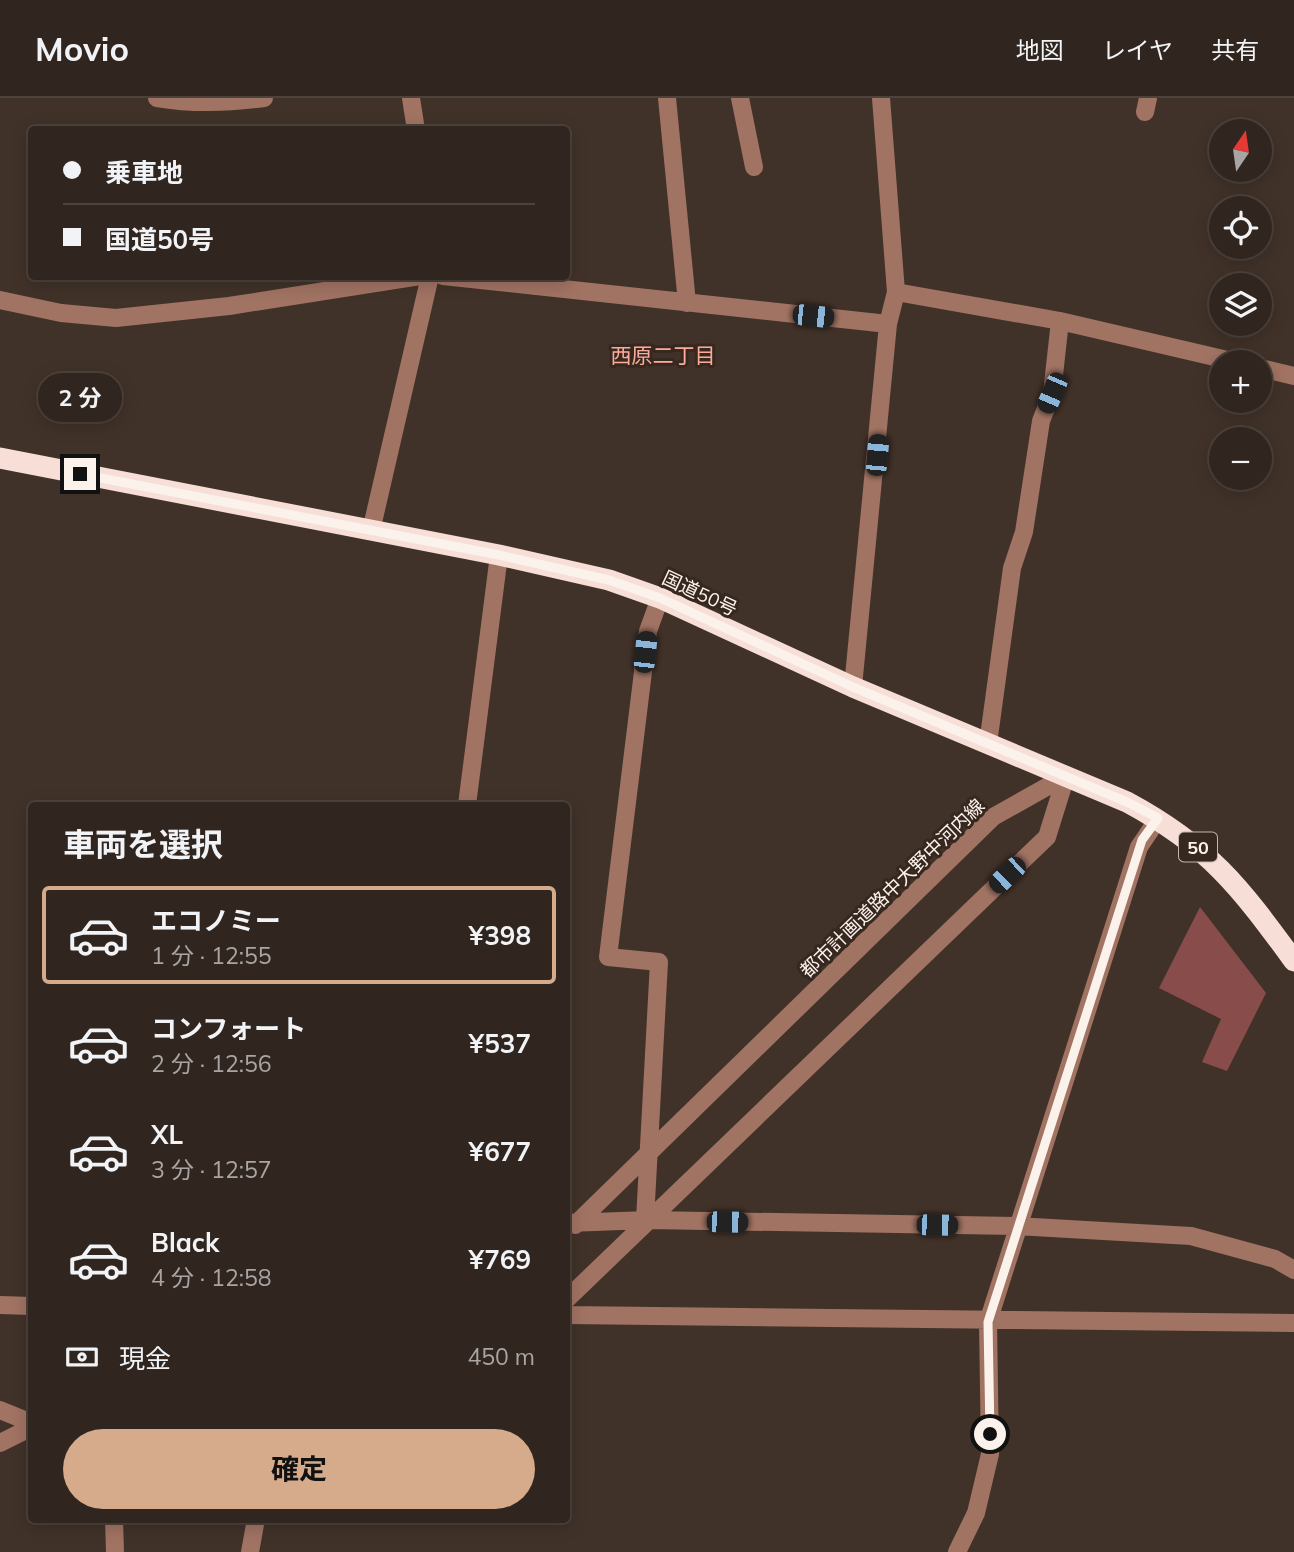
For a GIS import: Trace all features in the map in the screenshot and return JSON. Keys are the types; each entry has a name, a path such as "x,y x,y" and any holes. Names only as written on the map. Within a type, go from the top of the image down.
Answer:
{"highway":[{"name":"国道50号","path":"0,458 499,555 609,580 660,598 853,687 1066,776 1158,818 1188,838 1224,871 1294,961"}],"street":[{"path":"157,98 206,103 264,98"},
{"path":"411,98 415,126"},
{"path":"667,98 687,303"},
{"path":"740,98 754,167"},
{"path":"853,687 888,324 897,292 881,98"},
{"path":"0,300 61,313 117,318 229,306 395,280"},
{"path":"371,531 429,280"},
{"path":"479,280 888,324"},
{"path":"897,292 1060,321 1209,356"},
{"path":"988,744 1012,568 1024,532 1041,421 1052,393 1060,321"},
{"path":"1272,371 1294,376"},
{"path":"467,802 499,555"},
{"path":"646,1220 659,962 608,957 648,631 660,598"},
{"path":"570,1295 1046,837 1066,776"},
{"name":"都市計画道路中大野中河内線","path":"570,1226 648,1154 993,817 1066,776"},
{"path":"957,1552 976,1513 990,1454 988,1322 1016,1226 1142,840 1158,818"},
{"path":"570,1226 646,1220 1016,1226 1191,1236 1275,1258 1294,1270"},
{"path":"0,1305 28,1306"},
{"path":"570,1315 988,1322 1294,1323"},
{"path":"0,1410 28,1423"},
{"path":"0,1443 28,1427"},
{"path":"114,1523 115,1552"},
{"path":"250,1552 255,1523"}],"building":[{"path":"1200,907 1266,993 1227,1071 1202,1062 1221,1019 1159,988"}],"district":[{"name":"西原二丁目","path":"663,355"}],"route":[{"path":"80,474 499,555 609,580 660,598 853,687 1127,802 1158,818 1142,840 1016,1226 988,1322 990,1434"}]}
